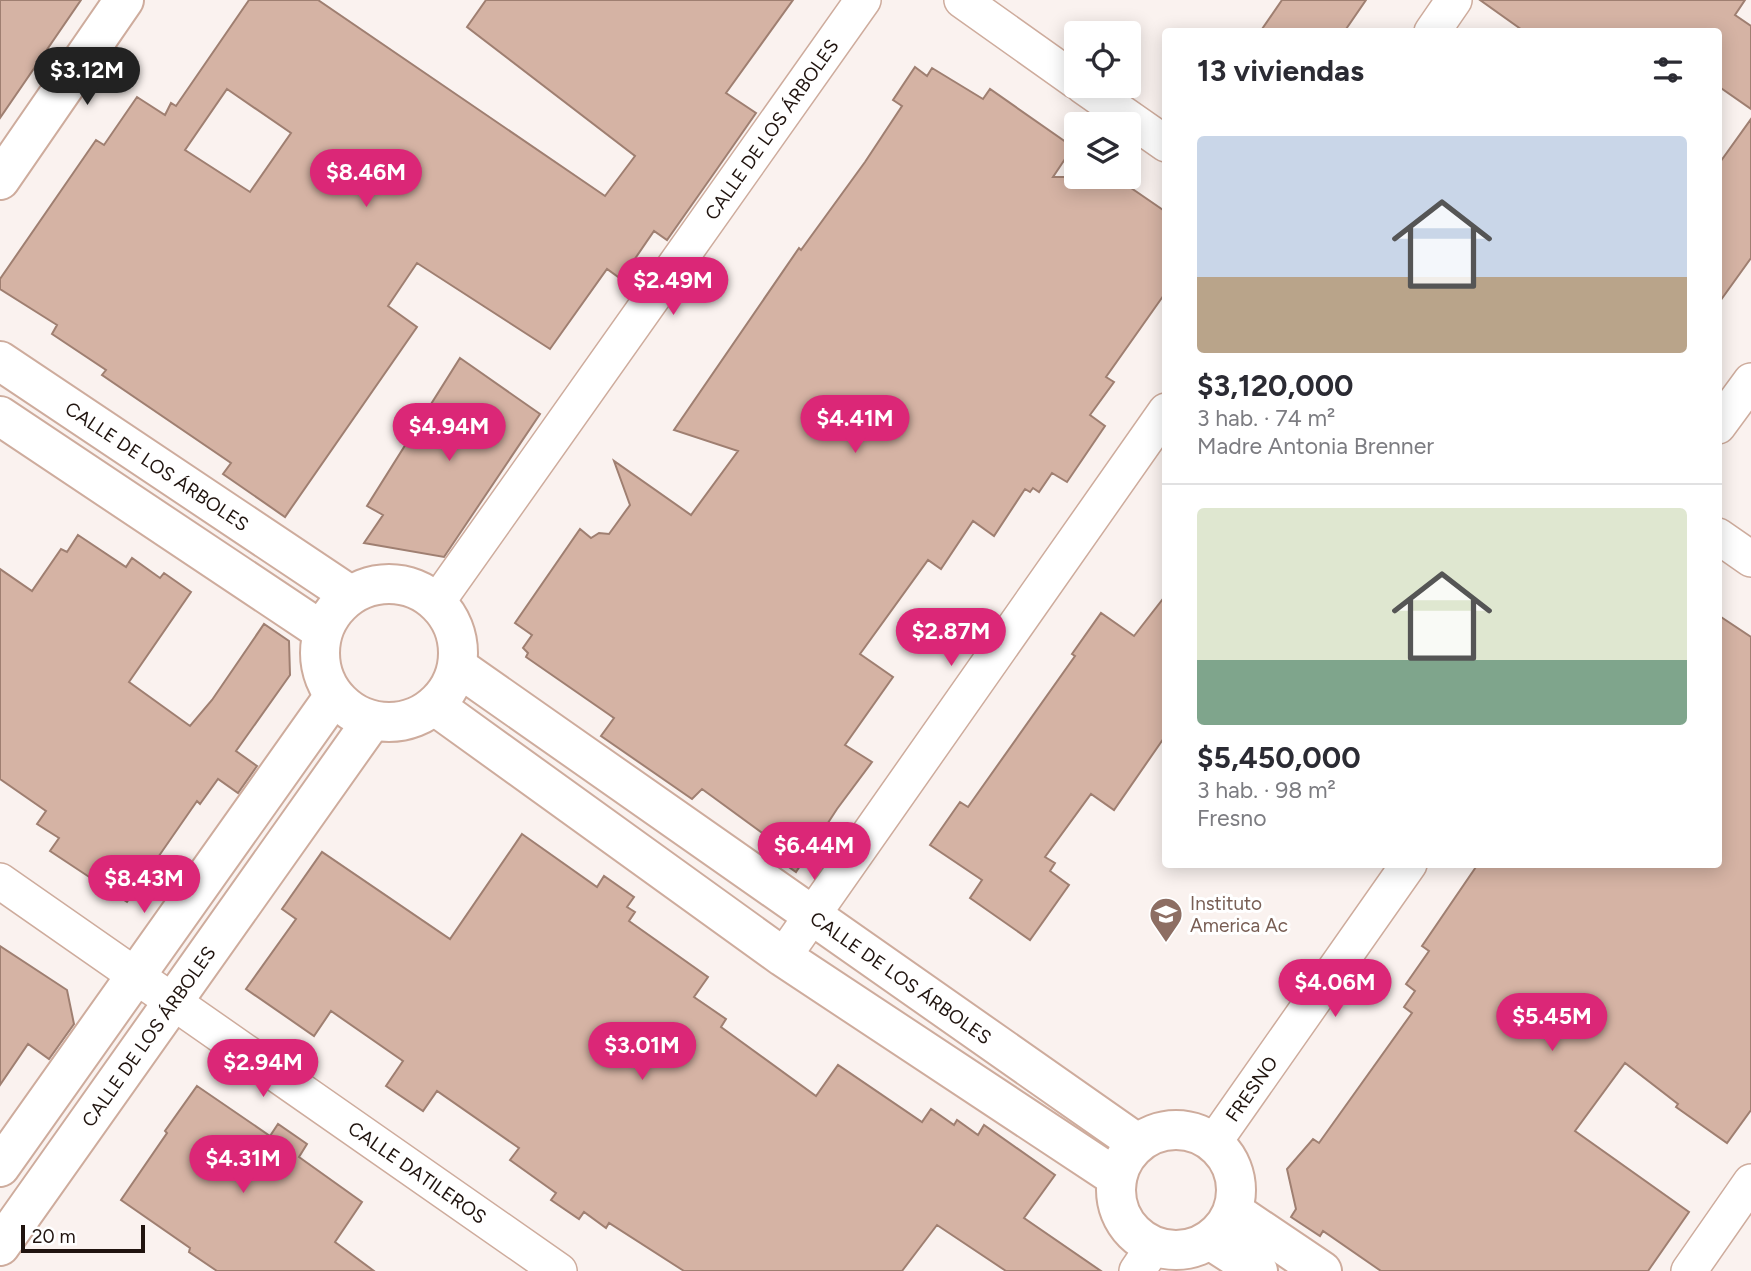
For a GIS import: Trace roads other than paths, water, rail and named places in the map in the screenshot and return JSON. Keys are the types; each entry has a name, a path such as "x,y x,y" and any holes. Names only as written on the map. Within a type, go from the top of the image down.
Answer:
{"street":[{"path":"0,180 124,0"},
{"name":"CALLE DE LOS ÁRBOLES","path":"437,602 863,0"},
{"path":"962,0 1064,72"},
{"path":"1435,28 1454,0"},
{"path":"1100,98 1162,141"},
{"name":"CALLE DE LOS ÁRBOLES","path":"0,360 350,595"},
{"path":"1722,421 1751,381"},
{"path":"0,416 322,631"},
{"path":"783,957 1162,417"},
{"path":"1722,539 1751,559"},
{"path":"394,583 417,589 437,602 451,620 458,643 458,667 449,689 435,706 415,717 394,723 371,722 351,712 334,696 323,677 319,654 322,631 333,611 350,595 371,585 394,583"},
{"name":"CALLE DE LOS ÁRBOLES","path":"458,667 1138,1143"},
{"path":"0,1167 334,696"},
{"path":"435,706 783,957 1116,1178"},
{"name":"CALLE DE LOS ÁRBOLES","path":"0,1246 371,722"},
{"name":"FRESNO","path":"1214,1142 1406,868"},
{"name":"CALLE DATILEROS","path":"0,881 559,1271"},
{"path":"1177,1129 1197,1133 1214,1142 1227,1156 1235,1173 1237,1192 1221,1225 1192,1248 1173,1250 1146,1259 1136,1235 1123,1219 1116,1199 1116,1178 1124,1159 1138,1143 1156,1132 1177,1129"},
{"path":"1689,1271 1751,1182"},
{"path":"1221,1225 1258,1271"},
{"path":"1221,1225 1322,1271"}],"place":[{"name":"Instituto America Ac","path":"1166,944"}]}
